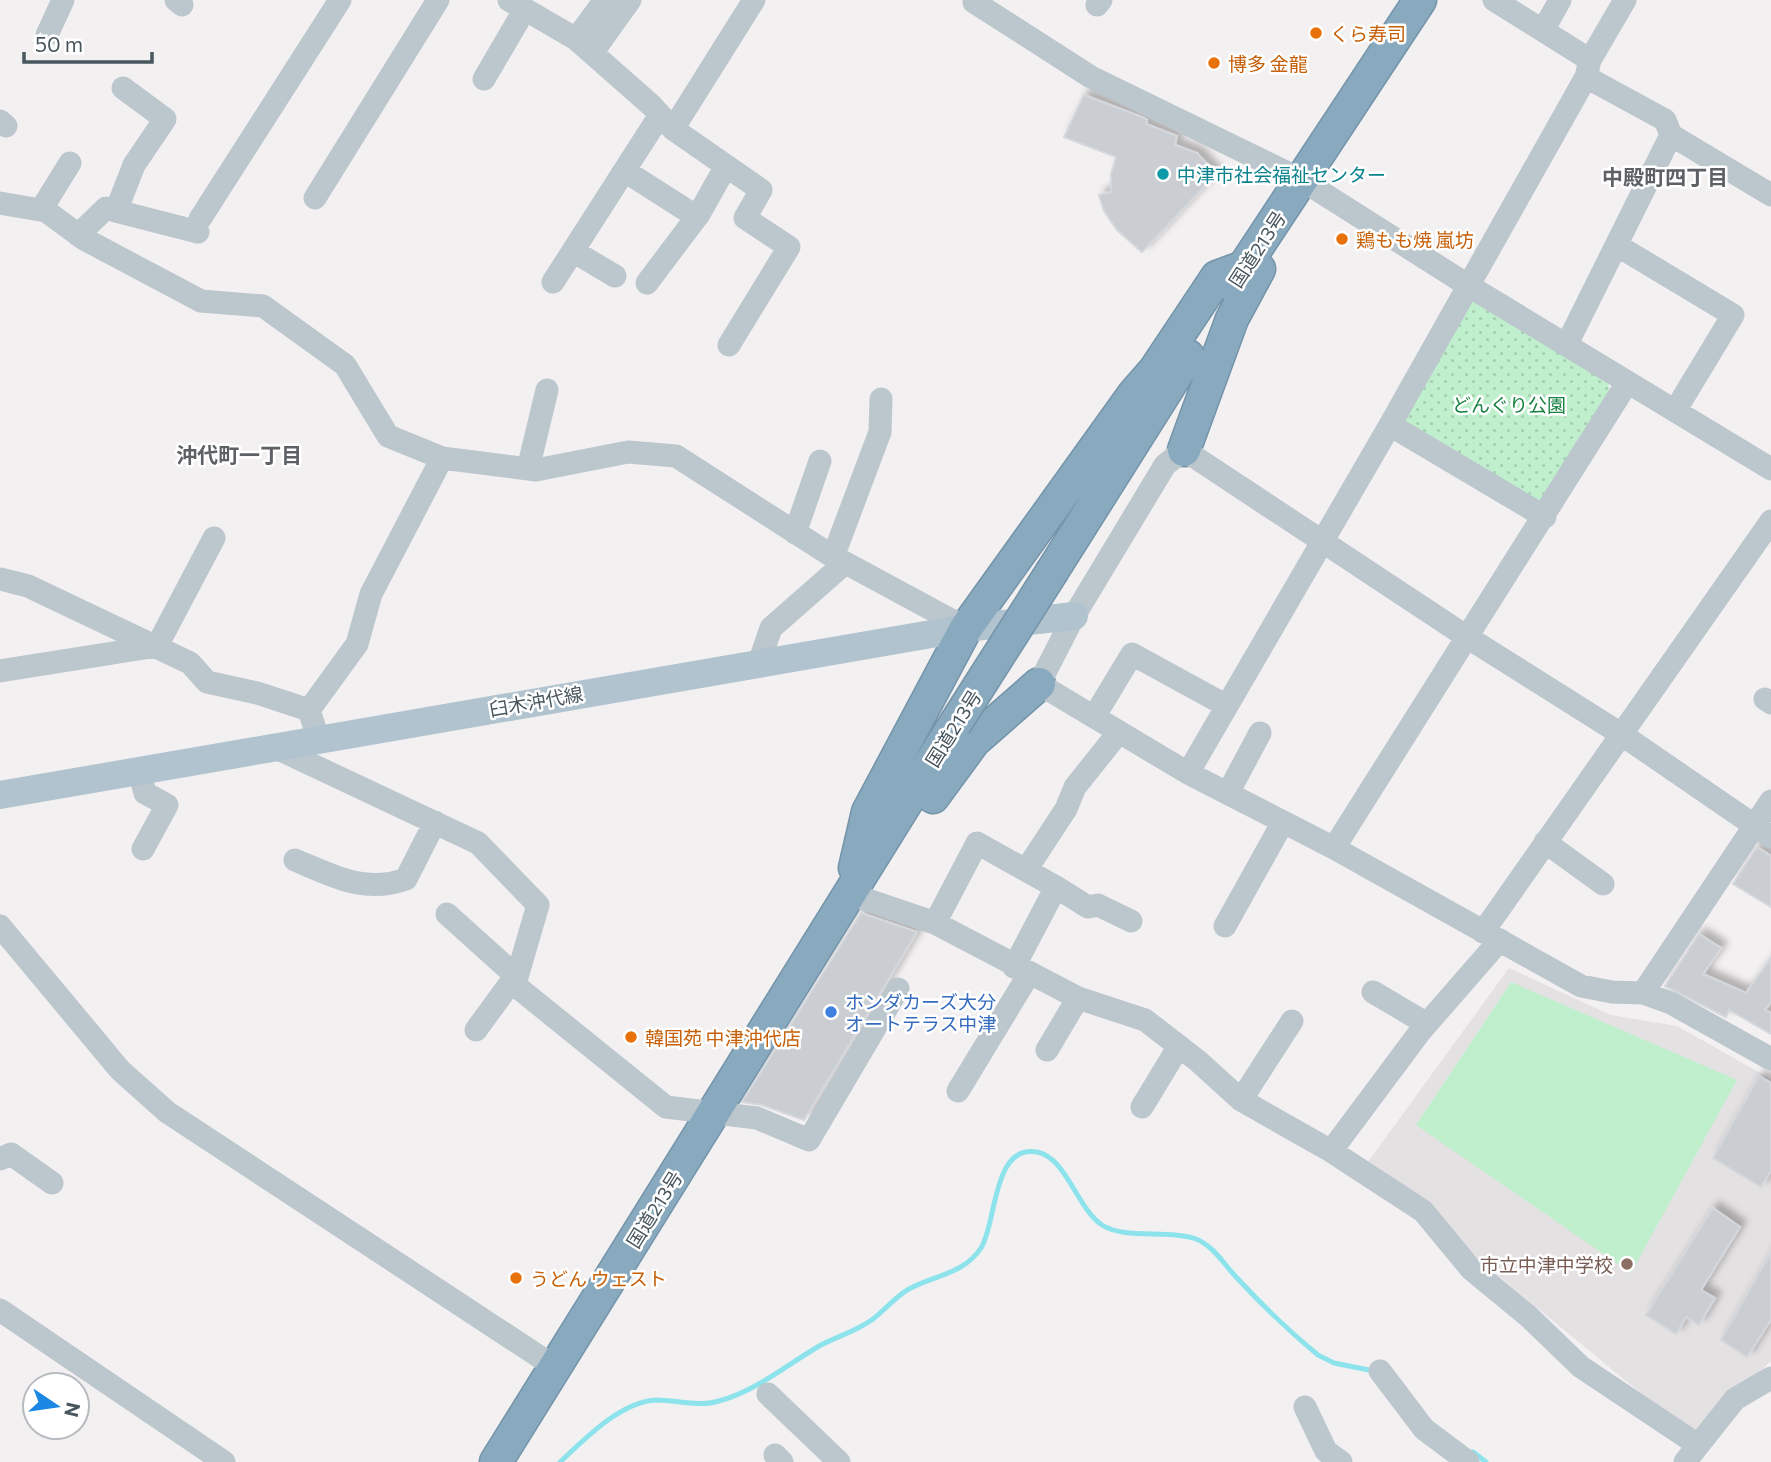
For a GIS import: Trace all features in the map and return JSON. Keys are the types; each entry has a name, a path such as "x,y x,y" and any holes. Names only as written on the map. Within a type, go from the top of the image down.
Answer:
{"highway":[{"name":"国道213号","path":"496,1462 955,724 1244,267 1420,0"},
{"path":"1184,450 1232,319 1277,236 1302,180"},
{"path":"849,894 868,812 966,628 1134,394 1155,370 1217,277 1244,267"},
{"path":"849,894 883,870 974,741 1038,684"}],"main road":[{"name":"臼木沖代線","path":"0,795 966,628 1074,616"}],"street":[{"path":"47,35 63,0"},
{"path":"78,235 106,208 199,225 340,0"},
{"path":"315,198 438,0"},
{"path":"584,46 605,0"},
{"path":"584,46 630,0"},
{"path":"553,282 625,171 666,122 754,0"},
{"path":"1494,0 1544,29 1588,68 1665,120 1671,135 1771,195"},
{"path":"1544,29 1560,0"},
{"path":"1188,773 1469,286 1625,0"},
{"path":"974,2 1091,77 1302,180 1469,286 1771,469"},
{"path":"484,79 517,5 584,46 666,122 761,190 745,218 789,247 729,345"},
{"path":"116,211 134,165 165,119 123,88"},
{"path":"1567,344 1671,135"},
{"path":"41,211 70,163"},
{"path":"647,283 697,216 726,166"},
{"path":"625,171 697,216"},
{"path":"0,203 41,211 78,235 201,300 263,306 345,365 388,436 442,458 528,469 628,452 676,456 839,560 966,628"},
{"path":"1618,246 1733,315 1675,411"},
{"path":"573,251 615,276"},
{"path":"1334,848 1627,383"},
{"path":"528,469 547,390"},
{"path":"760,663 771,628 839,560 880,432 881,399"},
{"path":"1390,425 1545,517"},
{"path":"1763,832 1621,734 1467,637 1184,450 1164,465 1074,616 1038,684 1188,773 1334,848 1581,986 1612,992 1643,993 1671,1003 1771,1059"},
{"path":"309,710 357,644 371,594 442,458"},
{"path":"795,533 820,461"},
{"path":"1331,1151 1491,936 1545,842 1771,521"},
{"path":"157,646 214,538"},
{"path":"0,579 28,586 115,630 157,646 190,663 207,682 257,692 309,710"},
{"path":"0,671 157,646"},
{"path":"1094,717 1132,654 1227,706"},
{"path":"309,710 318,738"},
{"path":"1026,870 1066,809 1075,787 1119,732"},
{"path":"1228,793 1260,733"},
{"path":"272,746 478,842 538,905 514,980 476,1030"},
{"path":"139,770 145,793 167,805 143,849"},
{"path":"1643,993 1763,832 1771,801"},
{"path":"295,860 363,885 378,887 395,883 406,879 435,822"},
{"path":"1225,926 1283,822"},
{"path":"1545,842 1603,884"},
{"path":"935,923 976,843 1088,907 1098,905 1131,921"},
{"path":"958,1091 1022,971 1056,887"},
{"path":"849,894 935,923 1078,998 1145,1020 1241,1100 1331,1151 1423,1211 1471,1269 1527,1315 1581,1367 1691,1454 1735,1399 1771,1378"},
{"path":"447,914 514,980 666,1107 757,1118 809,1140 898,989"},
{"path":"0,926 120,1070 167,1112 555,1367"},
{"path":"1373,992 1427,1024"},
{"path":"1047,1050 1078,998"},
{"path":"1241,1100 1292,1021"},
{"path":"1142,1107 1179,1046"},
{"path":"0,1160 11,1154 52,1183"},
{"path":"0,1310 224,1462"},
{"path":"1380,1371 1424,1429 1468,1462"},
{"path":"768,1394 839,1462"},
{"path":"1305,1407 1326,1451 1341,1462"}],"shaded area":[{"name":"市立中津中学校","path":"1509,968 1611,1015 1677,1026 1771,1079 1771,1361 1693,1436 1365,1166"}],"green space":[{"name":"どんぐり公園","path":"1480,300 1607,379 1611,396 1546,501 1529,503 1405,425 1402,410 1465,302"},
{"path":"1511,982 1737,1080 1631,1273 1416,1125"}],"building":[{"name":"中津市社会福祉センター","path":"1084,95 1144,118 1147,120 1146,124 1177,136 1175,145 1197,153 1216,174 1142,252 1117,230 1104,211 1099,195 1111,192 1111,175 1116,157 1064,137"},
{"path":"1757,847 1771,856 1771,907 1733,884"},
{"name":"ホンダカーズ大分 オートテラス中津","path":"861,913 917,932 804,1120 762,1105 742,1102"},
{"path":"1699,934 1721,948 1703,974 1746,993 1771,958 1771,1002 1765,1010 1771,1013 1771,1034 1729,1010 1726,1017 1665,986"},
{"path":"1759,1076 1771,1083 1771,1171 1761,1187 1713,1158"},
{"path":"1713,1208 1740,1227 1701,1290 1715,1298 1699,1325 1686,1317 1676,1334 1646,1315"},
{"path":"1771,1252 1771,1320 1747,1357 1721,1340"}],"waterway":[{"path":"560,1462 604,1423 629,1407 656,1400 704,1403 733,1396 759,1384 821,1345 867,1323 909,1289 958,1269 981,1248 1004,1172 1012,1160 1022,1153 1037,1152 1056,1163 1086,1208 1102,1225 1122,1232 1185,1236 1202,1242 1214,1251 1267,1309 1318,1355 1334,1363 1374,1371"},
{"path":"1473,1452 1486,1462"}],"place":[{"name":"くら寿司","path":"1316,33"},
{"name":"博多 金龍","path":"1214,63"},
{"name":"中津市社会福祉センター","path":"1163,174"},
{"name":"鶏もも焼 嵐坊","path":"1342,239"},
{"name":"ホンダカーズ大分 オートテラス中津","path":"831,1012"},
{"name":"韓国苑 中津沖代店","path":"631,1037"},
{"name":"市立中津中学校","path":"1627,1264"},
{"name":"うどん ウェスト","path":"516,1278"}],"district":[{"name":"中殿町四丁目","path":"1665,176"},
{"name":"沖代町一丁目","path":"239,454"}]}
